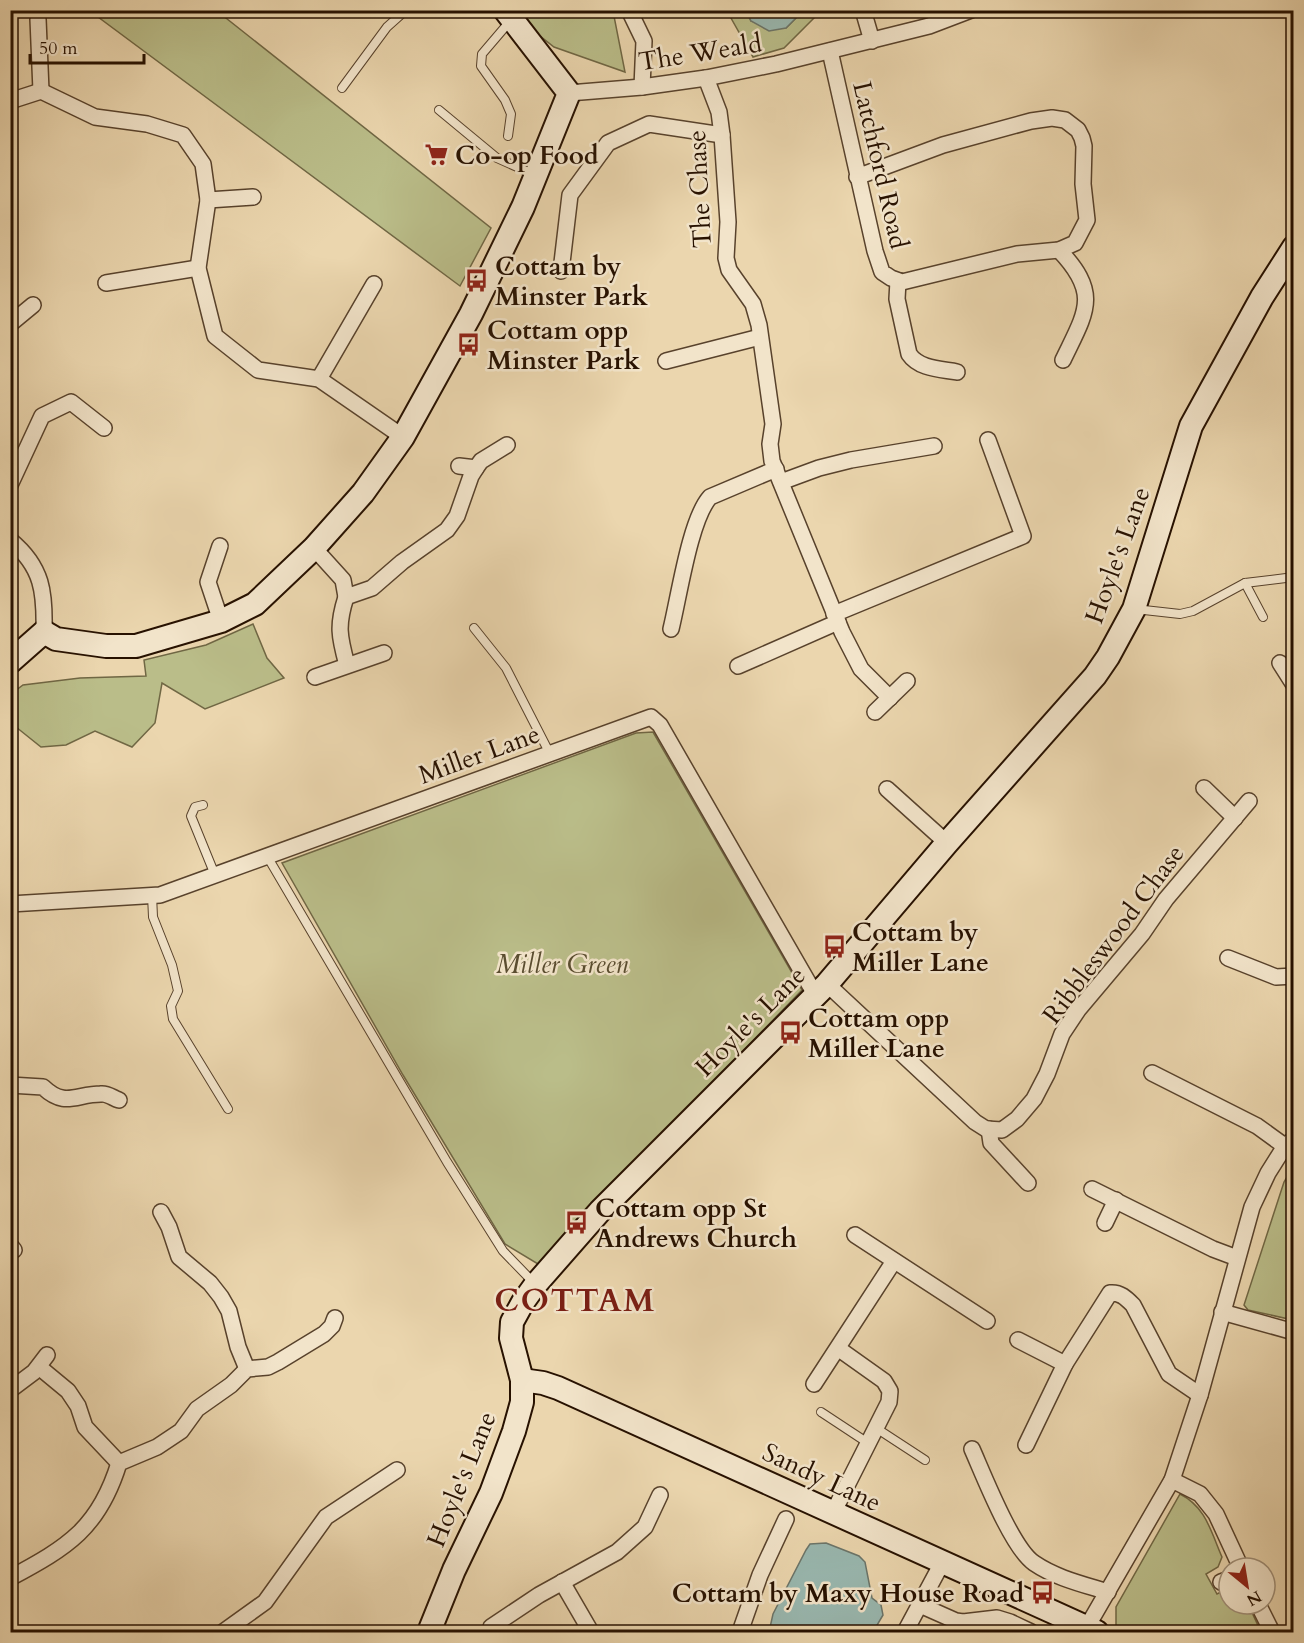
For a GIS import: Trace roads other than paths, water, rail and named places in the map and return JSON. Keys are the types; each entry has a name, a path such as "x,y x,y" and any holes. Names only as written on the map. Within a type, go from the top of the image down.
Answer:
{"street":[{"path":"629,10 644,41 642,87"},
{"path":"863,10 872,41"},
{"name":"The Weald","path":"569,93 642,87 706,78 872,41 929,26 971,10"},
{"path":"44,632 56,639 106,646 136,646 221,621 255,604 314,548 363,494 403,437 471,314 523,207 569,93 508,15"},
{"path":"38,20 41,91"},
{"name":"Latchford Road","path":"830,51 867,220 882,272 903,282 1017,254 1059,250"},
{"name":"The Chase","path":"706,78 719,112 722,135 728,222 726,258 729,270 753,304 773,424 770,444 778,476 836,618 861,669 890,698"},
{"path":"10,101 41,91 95,117 147,124 183,135 203,164 208,200 198,268 215,336 258,370 319,379 403,437"},
{"path":"857,177 943,145 1052,118 1065,120 1078,130 1084,146 1083,184 1087,220 1076,243 1059,250 1074,266 1083,282 1087,302 1082,319 1063,360"},
{"path":"561,271 570,195 608,143 649,124 722,135"},
{"path":"208,200 253,197"},
{"name":"Hoyle's Lane","path":"429,1632 454,1570 492,1493 514,1431 522,1402 522,1380 511,1338 512,1322 523,1302 600,1211 821,990 1095,676 1134,609 1191,426 1262,297 1293,247"},
{"path":"106,284 198,268"},
{"path":"898,280 897,299 909,354 914,362 957,372"},
{"path":"319,379 374,284"},
{"path":"10,324 33,305"},
{"path":"666,361 760,337"},
{"path":"10,485 42,416 70,402 104,428"},
{"path":"738,666 836,618 1023,536 988,440"},
{"path":"346,597 372,588 402,562 447,530 458,516 471,476 476,468 481,461 507,445"},
{"path":"671,629 694,530 704,503 710,497 778,476 852,459 934,446"},
{"path":"459,466 476,468"},
{"path":"10,540 28,557 42,583 45,609 44,632 10,662"},
{"path":"220,546 208,582 221,621"},
{"path":"314,548 343,580 346,597 340,615 339,636 347,664"},
{"path":"315,677 384,653"},
{"path":"1280,663 1293,685"},
{"path":"875,712 907,681"},
{"name":"Miller Lane","path":"10,904 160,895 651,717 660,725 821,990"},
{"path":"1204,788 1235,818"},
{"path":"886,789 947,843"},
{"name":"Ribbleswood Chase","path":"989,1130 1002,1130 1017,1119 1034,1099 1047,1074 1062,1034 1078,1010 1142,934 1166,899 1249,801"},
{"path":"1228,958 1276,976 1293,976"},
{"path":"821,990 975,1122 989,1130 991,1143 1028,1183"},
{"path":"1092,1630 1108,1592 1172,1480 1200,1395 1252,1207 1268,1173 1291,1146 1257,1126 1152,1073"},
{"path":"10,1085 43,1087 52,1096 66,1100 103,1093 119,1100"},
{"path":"1092,1189 1213,1249 1237,1258"},
{"path":"1105,1223 1116,1200"},
{"path":"161,1212 169,1227 179,1257 210,1283 229,1311 238,1347 247,1369"},
{"path":"855,1235 987,1321"},
{"path":"814,1384 894,1262"},
{"path":"1026,1445 1065,1364 1110,1293 1117,1292 1133,1305 1169,1374 1200,1395"},
{"path":"1222,1312 1293,1332"},
{"path":"10,1578 50,1557 82,1532 101,1508 112,1488 120,1463 157,1447 181,1431 197,1409 231,1385 247,1369 268,1367 278,1362 324,1334 332,1326 335,1318"},
{"path":"1018,1340 1065,1364"},
{"path":"833,1513 889,1402 891,1391 884,1381 839,1348"},
{"path":"10,1390 43,1361 78,1406 85,1427 120,1463"},
{"name":"Sandy Lane","path":"522,1380 558,1388 1092,1630"},
{"path":"972,1449 1015,1541 1032,1562 1058,1576 1108,1592"},
{"path":"223,1632 265,1602 326,1517 397,1470"},
{"path":"1172,1480 1200,1494 1216,1514 1235,1556"},
{"path":"490,1627 624,1546 645,1527 660,1495"},
{"path":"740,1632 760,1575 786,1519"},
{"path":"905,1632 942,1563"},
{"path":"562,1582 591,1632"},
{"path":"920,1605 956,1621 997,1618 1031,1632"},
{"path":"1264,1616 1272,1632"}],"lane":[{"path":"342,88 387,27 406,10"},
{"path":"508,15 482,54 482,66 505,100 511,114 508,136"},
{"path":"439,110 496,158 536,175"},
{"path":"1134,609 1180,614 1193,611 1245,584 1293,577"},
{"path":"1245,584 1263,617"},
{"path":"474,628 506,668 550,754"},
{"path":"203,805 195,807 191,816 215,875"},
{"path":"267,856 491,1233 503,1251 536,1284"},
{"path":"152,895 153,917 172,965 178,991 171,1006 173,1019 228,1109"},
{"path":"821,1412 868,1443"},
{"path":"876,1428 925,1460"}],"water":[{"path":"746,11 803,11 786,28 769,31 751,21"},
{"path":"826,1543 859,1556 865,1562 872,1598 881,1605 883,1615 873,1632 769,1632 773,1614 806,1550 810,1544"}],"place":[{"name":"Co-op Food","path":"437,155"},
{"name":"Cottam by Minster Park","path":"477,281"},
{"name":"Cottam opp Minster Park","path":"469,345"},
{"name":"Cottam by Miller Lane","path":"834,947"},
{"name":"Cottam opp Miller Lane","path":"790,1033"},
{"name":"Cottam opp St Andrews Church","path":"577,1223"},
{"name":"Cottam by Maxy House Road","path":"1042,1593"}],"district":[{"name":"COTTAM","path":"575,1300"}],"park label":[{"name":"Miller Green","path":"562,964"}]}
